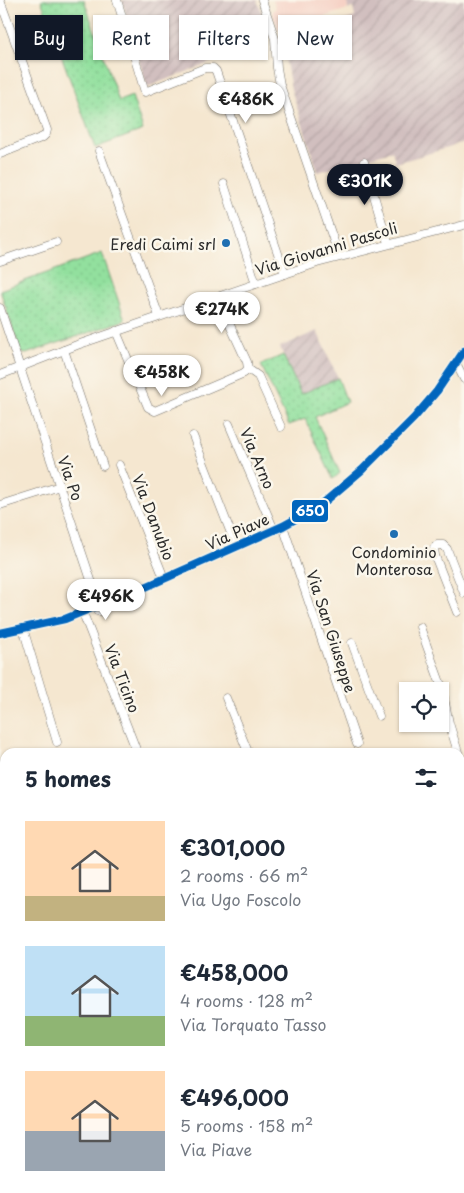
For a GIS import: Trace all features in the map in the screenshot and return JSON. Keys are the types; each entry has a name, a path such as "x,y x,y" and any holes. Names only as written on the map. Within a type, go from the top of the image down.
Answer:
{"street":[{"path":"0,0 46,127 46,134 43,137 0,154"},
{"path":"117,0 145,92 206,68 213,68 216,71 284,274"},
{"path":"262,0 275,39 280,85 339,256"},
{"path":"99,151 159,316"},
{"path":"364,162 388,243"},
{"path":"224,184 256,284"},
{"name":"Via Giovanni Pascoli","path":"0,375 19,366 159,316 339,256 464,225"},
{"path":"0,261 56,242"},
{"path":"217,297 248,364 248,368 259,379 281,427"},
{"name":"Via Po","path":"0,308 97,598"},
{"path":"116,332 148,407 155,411 244,373 248,368"},
{"path":"64,350 103,466"},
{"name":"Via Piave","path":"0,633 83,613 94,607 97,611 102,610 106,606 106,602 283,526 321,505 362,470 420,412 464,351"},
{"path":"456,363 464,379"},
{"name":"Via Arno","path":"229,424 274,530"},
{"path":"193,436 236,546"},
{"name":"Via Danubio","path":"119,465 164,578"},
{"path":"0,505 60,486"},
{"name":"Via San Giuseppe","path":"283,526 357,744"},
{"path":"457,612 435,556 434,548 437,545 443,545 446,549 464,593"},
{"path":"94,607 93,602 97,598 102,598 106,602"},
{"name":"Via Ticino","path":"83,613 135,748"},
{"path":"420,627 442,688 449,723 457,748"},
{"path":"23,628 57,742"},
{"path":"352,644 379,716"},
{"path":"226,698 246,748"}],"shaded area":[{"path":"122,0 257,0 263,15 179,15 179,60 217,60 147,87 139,60 169,60 169,15 126,15"},
{"path":"273,0 347,0 348,9 329,15 278,15 278,29 273,16 273,11 276,8"},
{"path":"347,0 464,0 464,40 462,41 464,50 464,143 396,163 392,151 318,172 291,89 286,60 352,60 352,18 355,17 353,8 348,9"},
{"path":"317,331 338,378 301,394 280,347"}],"green space":[{"path":"41,0 84,0 93,26 93,60 105,60 119,101 132,96 143,130 95,148 63,60 83,60 83,15 46,15"},
{"path":"102,253 125,320 26,354 21,353 0,290"},
{"path":"283,355 301,394 338,378 347,402 315,417 340,473 333,479 305,419 289,425 261,365"}],"transit line":[{"name":"650","path":"106,602 141,589 283,526 321,505 362,470 414,418 437,391 464,351"},
{"name":"650","path":"0,633 65,619 94,607"}],"place":[{"name":"Eredi Caimi srl","path":"226,243"},
{"name":"Condominio Monterosa","path":"394,534"}]}
